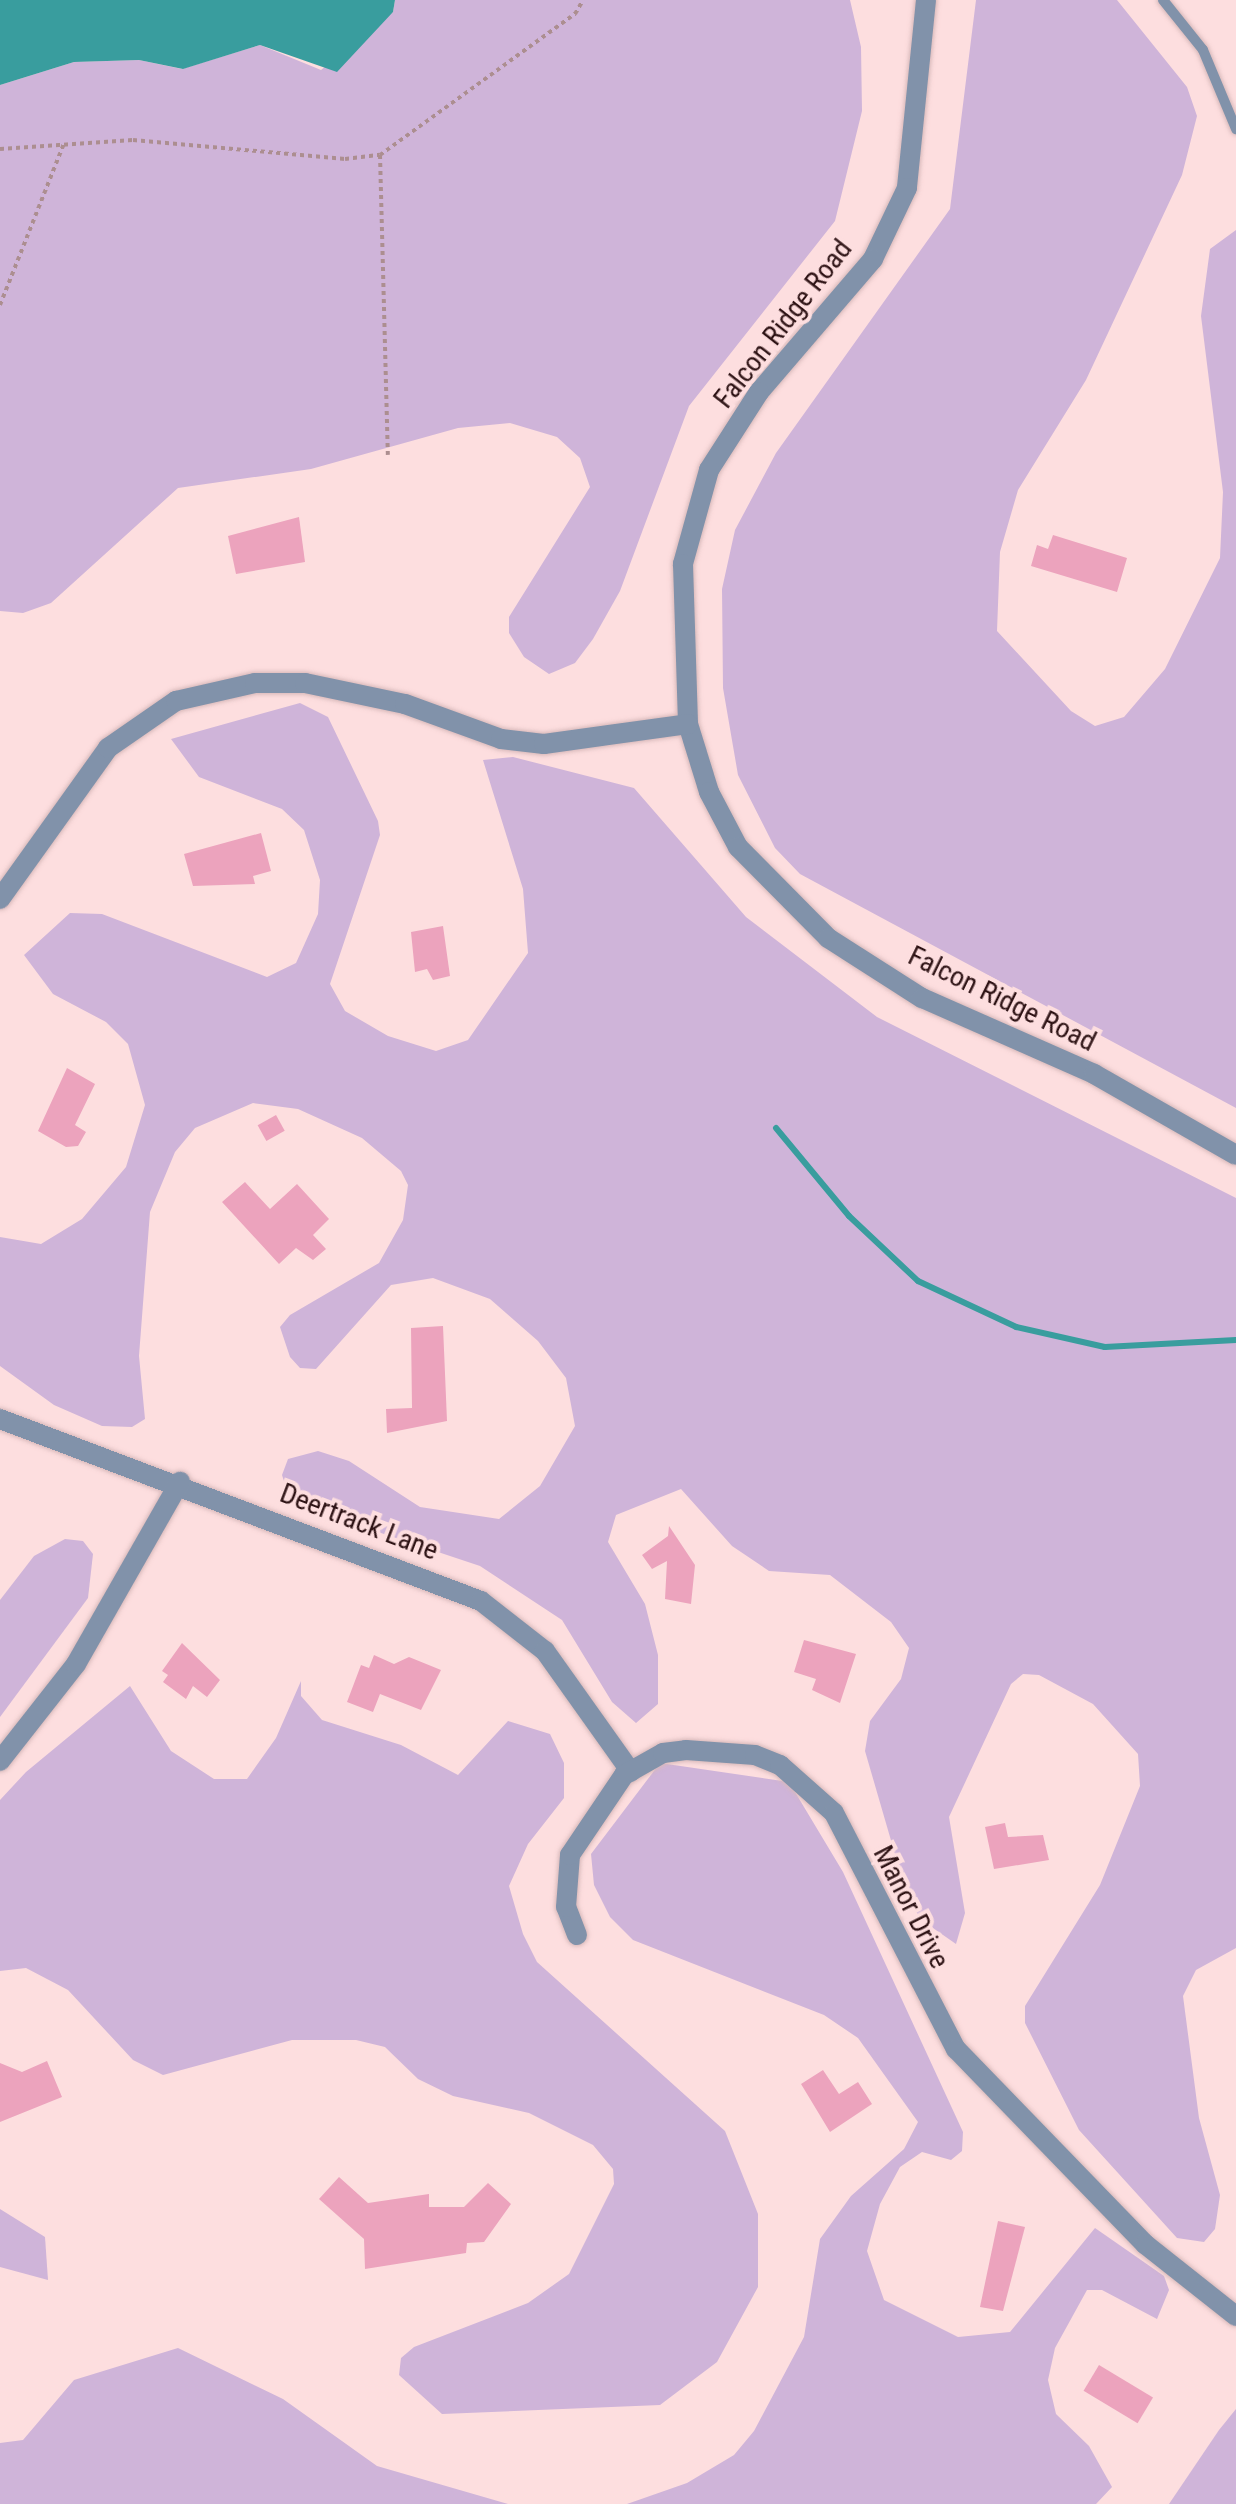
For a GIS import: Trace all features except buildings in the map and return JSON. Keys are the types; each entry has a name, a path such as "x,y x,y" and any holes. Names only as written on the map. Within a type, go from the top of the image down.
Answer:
{"street":[{"name":"Falcon Ridge Road","path":"926,0 907,188 873,259 759,392 709,470 683,564 688,724 709,792 738,847 828,938 922,998 1081,1068 1236,1155"},
{"path":"0,899 108,748 176,701 255,683 305,683 405,704 501,739 544,744 688,724"},
{"name":"Deertrack Lane","path":"0,1419 180,1482 500,1613 545,1651 631,1772"},
{"path":"0,1761 76,1664 180,1482"},
{"name":"Manor Drive","path":"577,1935 566,1907 570,1855 631,1772 663,1753 703,1749 755,1755 807,1784 834,1813 956,2049 1145,2244 1236,2316"}],"lane":[{"path":"1163,0 1203,50 1236,129"}],"path":[{"path":"0,149 133,140 334,158 380,155 575,14 583,0"},
{"path":"0,305 64,143"},
{"path":"380,155 388,455"}],"shaded area":[{"path":"395,0 850,0 861,47 862,111 835,221 689,406 620,591 593,639 575,663 549,674 524,657 509,633 509,617 590,487 580,458 557,437 510,423 458,428 311,469 178,488 51,603 23,613 0,611 0,85 74,62 139,60 182,69 260,45 321,70 393,12"},
{"path":"976,0 1117,0 1187,87 1197,116 1182,175 1086,380 1018,490 1000,552 997,631 1071,711 1095,726 1124,717 1165,669 1220,558 1223,492 1201,316 1210,249 1236,230 1236,1108 800,874 775,848 738,775 723,688 722,589 735,530 776,453 950,209"},
{"path":"300,703 328,717 378,821 380,835 330,984 345,1011 388,1036 436,1051 468,1040 528,953 523,889 483,760 513,757 634,788 746,917 877,1017 1236,1198 1236,1948 1196,1970 1183,1996 1199,2118 1220,2195 1215,2229 1204,2242 1177,2238 1079,2130 1025,2023 1025,2006 1100,1885 1140,1786 1138,1754 1093,1704 1039,1675 1023,1674 1011,1684 949,1817 965,1913 956,1944 920,1919 906,1892 865,1751 870,1721 901,1679 909,1648 891,1622 830,1575 769,1571 732,1546 681,1489 616,1515 608,1542 645,1604 658,1655 658,1704 636,1723 612,1702 562,1620 480,1566 291,1503 282,1475 288,1459 318,1451 349,1461 420,1507 499,1519 540,1486 575,1426 566,1378 538,1341 490,1299 433,1278 391,1285 316,1369 300,1368 290,1357 280,1327 290,1315 379,1263 403,1220 408,1185 401,1171 362,1138 298,1109 253,1103 195,1128 175,1152 150,1212 139,1356 145,1419 132,1427 102,1426 54,1405 0,1366 0,1237 41,1244 82,1219 126,1167 145,1105 128,1044 106,1022 53,994 24,955 70,913 102,914 267,977 296,963 318,914 320,880 304,830 282,809 199,777 171,739"},
{"path":"65,1539 83,1541 93,1554 88,1598 0,1717 0,1600 34,1556"},
{"path":"301,1681 301,1696 322,1720 401,1745 458,1775 508,1721 550,1734 564,1763 564,1798 528,1844 509,1886 523,1934 537,1962 725,2131 758,2214 758,2287 717,2362 660,2405 442,2414 399,2375 401,2358 414,2347 528,2303 569,2274 614,2184 613,2169 593,2145 529,2113 453,2096 418,2079 385,2047 356,2040 292,2040 163,2075 133,2060 68,1990 26,1968 0,1971 0,1800 26,1772 130,1686 171,1751 214,1779 247,1779 276,1738"},
{"path":"660,1763 789,1782 843,1872 963,2132 962,2151 951,2160 922,2152 900,2167 880,2204 867,2251 884,2300 958,2337 1010,2332 1095,2228 1164,2276 1169,2290 1157,2319 1102,2290 1087,2290 1055,2348 1048,2380 1056,2414 1089,2446 1112,2487 1096,2504 627,2504 687,2483 734,2455 754,2431 804,2337 820,2239 851,2196 904,2149 918,2122 858,2038 824,2015 633,1940 610,1917 594,1885 591,1854"},
{"path":"0,2209 45,2237 48,2280 0,2267"},
{"path":"178,2348 283,2399 377,2466 508,2504 0,2504 0,2443 23,2440 74,2380"},
{"path":"1236,2409 1236,2504 1169,2504 1219,2430"}],"water":[{"path":"0,0 395,0 393,12 337,72 260,45 183,69 139,60 74,62 0,85"}],"waterway":[{"path":"776,1128 849,1216 918,1281 1016,1327 1105,1347 1236,1340"}]}
